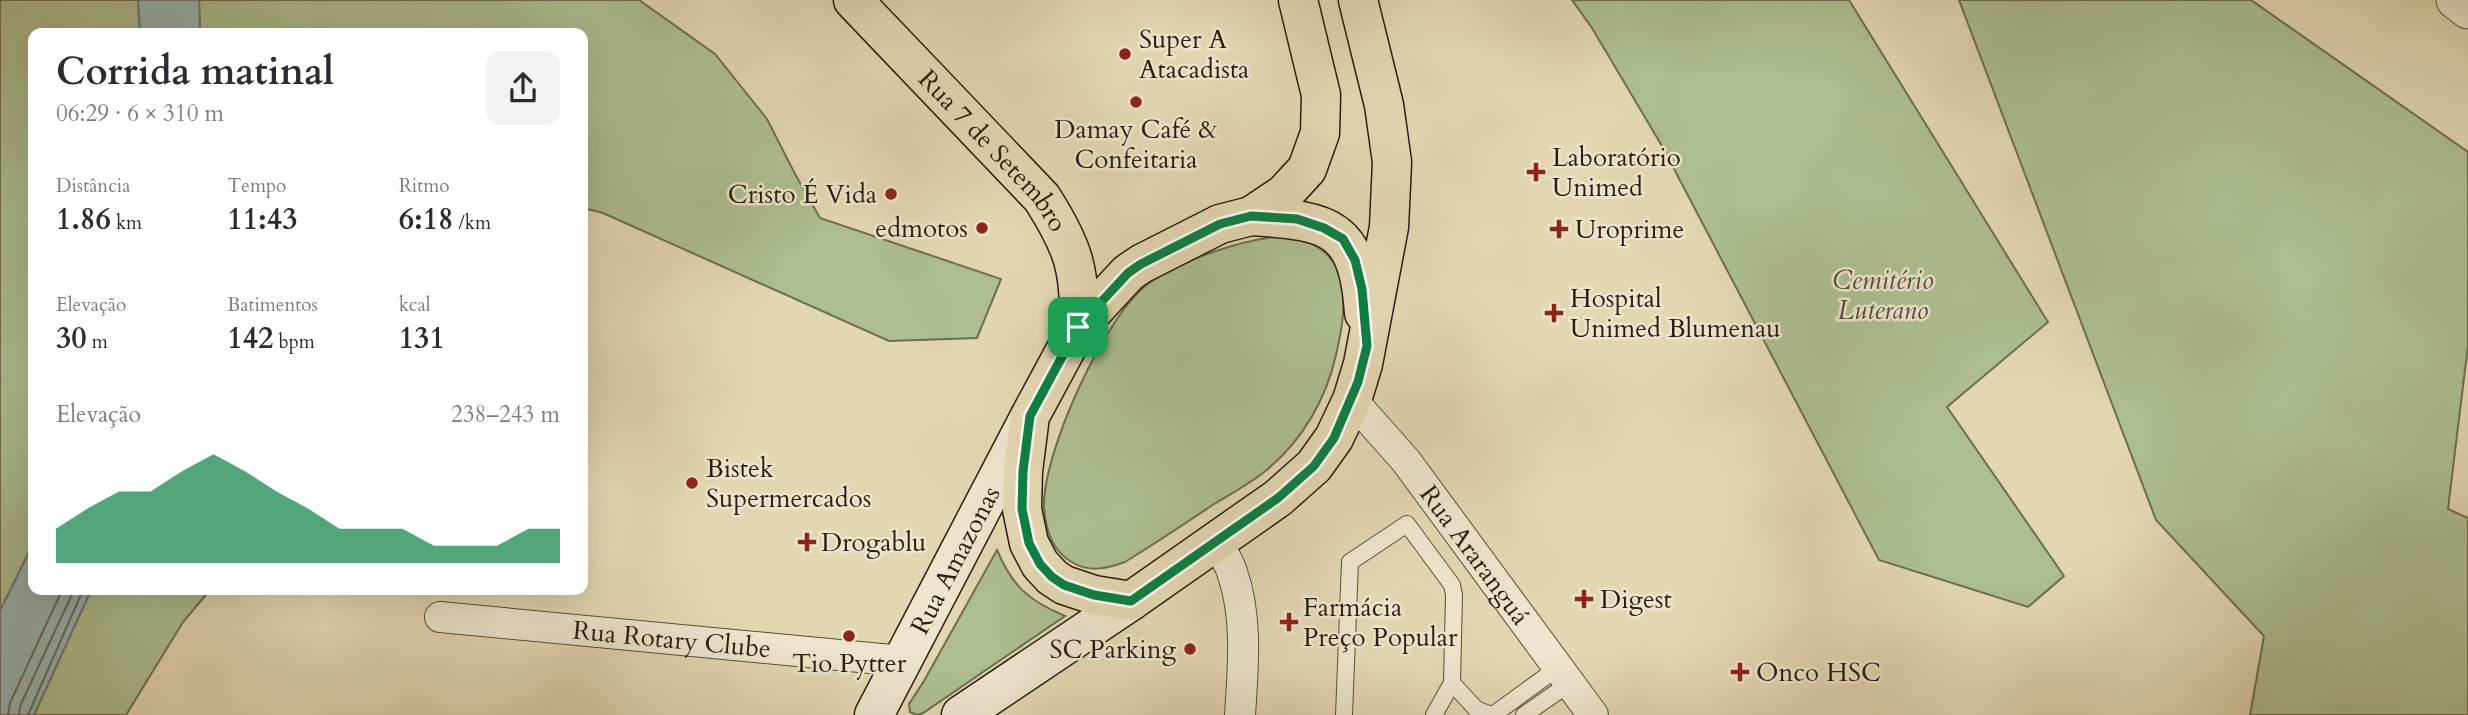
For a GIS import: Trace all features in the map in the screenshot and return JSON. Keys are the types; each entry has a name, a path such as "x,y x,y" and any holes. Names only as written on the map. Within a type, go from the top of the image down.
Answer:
{"main road":[{"name":"Rua 7 de Setembro","path":"852,0 1042,198 1064,232 1074,257 1080,298 1078,327"},
{"name":"Rua Amazonas","path":"874,715 1078,327 1128,273 1141,264 1220,224 1251,216 1284,194 1307,169 1320,133 1321,95 1298,0"},
{"path":"961,715 1278,498 1314,466 1334,438 1352,400 1367,346 1390,227 1392,162 1384,104 1358,0"},
{"path":"1251,216 1297,219 1324,228 1343,239 1355,260 1362,289 1367,346"},
{"path":"1030,416 1023,471 1022,509 1029,543 1040,564 1064,585 1094,595 1131,601"}],"street":[{"path":"2455,0 2468,10"},
{"name":"Rua Araranguá","path":"1352,400 1415,472 1593,715"},
{"path":"1217,542 1232,570 1240,610 1243,637 1240,715"},
{"name":"Rua Rotary Clube","path":"440,617 902,661"}],"lane":[{"path":"1344,715 1350,562 1407,524 1452,585 1454,595 1452,683 1434,715"},
{"path":"1452,683 1476,709 1492,715 1564,675"},
{"path":"1524,715 1564,675"}],"green space":[{"path":"0,0 138,0 140,28 28,28 28,554 0,611"},
{"path":"199,0 639,0 715,54 767,119 820,218 1001,279 977,338 889,341 603,213 588,209 588,28 200,28"},
{"name":"Cemitério Luterano","path":"1572,0 1849,0 2048,322 1947,407 2064,576 2028,607 1879,560 1662,146 1592,28"},
{"path":"1959,0 2251,0 2468,152 2468,345 2448,509 2468,518 2468,715 2250,715 2264,636 2156,520"},
{"path":"1283,236 1304,240 1322,250 1340,275 1343,295 1341,330 1332,371 1303,431 1281,457 1262,473 1125,562 1097,569 1070,561 1058,550 1048,529 1044,506 1046,482 1065,420 1096,353 1114,324 1149,283 1178,266 1231,246"},
{"path":"997,550 1009,573 1023,591 1065,616 923,713 917,715 910,712 909,704"},
{"path":"89,595 206,595 183,622 126,715 34,715"}],"water":[{"path":"138,0 199,0 200,28 140,28"},
{"path":"28,554 28,595 89,595 34,715 0,715 0,611"}],"place":[{"name":"Super A Atacadista","path":"1125,54"},
{"name":"Damay Café & Confeitaria","path":"1136,102"},
{"name":"Laboratório Unimed","path":"1536,172"},
{"name":"Cristo É Vida","path":"891,194"},
{"name":"edmotos","path":"982,228"},
{"name":"Uroprime","path":"1559,229"},
{"name":"Hospital Unimed Blumenau","path":"1554,313"},
{"name":"Bistek Supermercados","path":"692,483"},
{"name":"Drogablu","path":"807,542"},
{"name":"Digest","path":"1584,599"},
{"name":"Farmácia Preço Popular","path":"1289,622"},
{"name":"Tio Pytter","path":"849,636"},
{"name":"SC Parking","path":"1190,649"},
{"name":"Onco HSC","path":"1740,672"}],"route":[{"path":"1251,216 1297,219 1324,228 1343,239 1355,260 1362,289 1367,346 1352,400 1334,438 1314,466 1278,498 1131,601 1094,595 1064,585 1052,577 1040,564 1029,543 1022,509 1023,471 1030,416 1078,327 1128,273 1163,252 1220,224 1251,216"}]}
